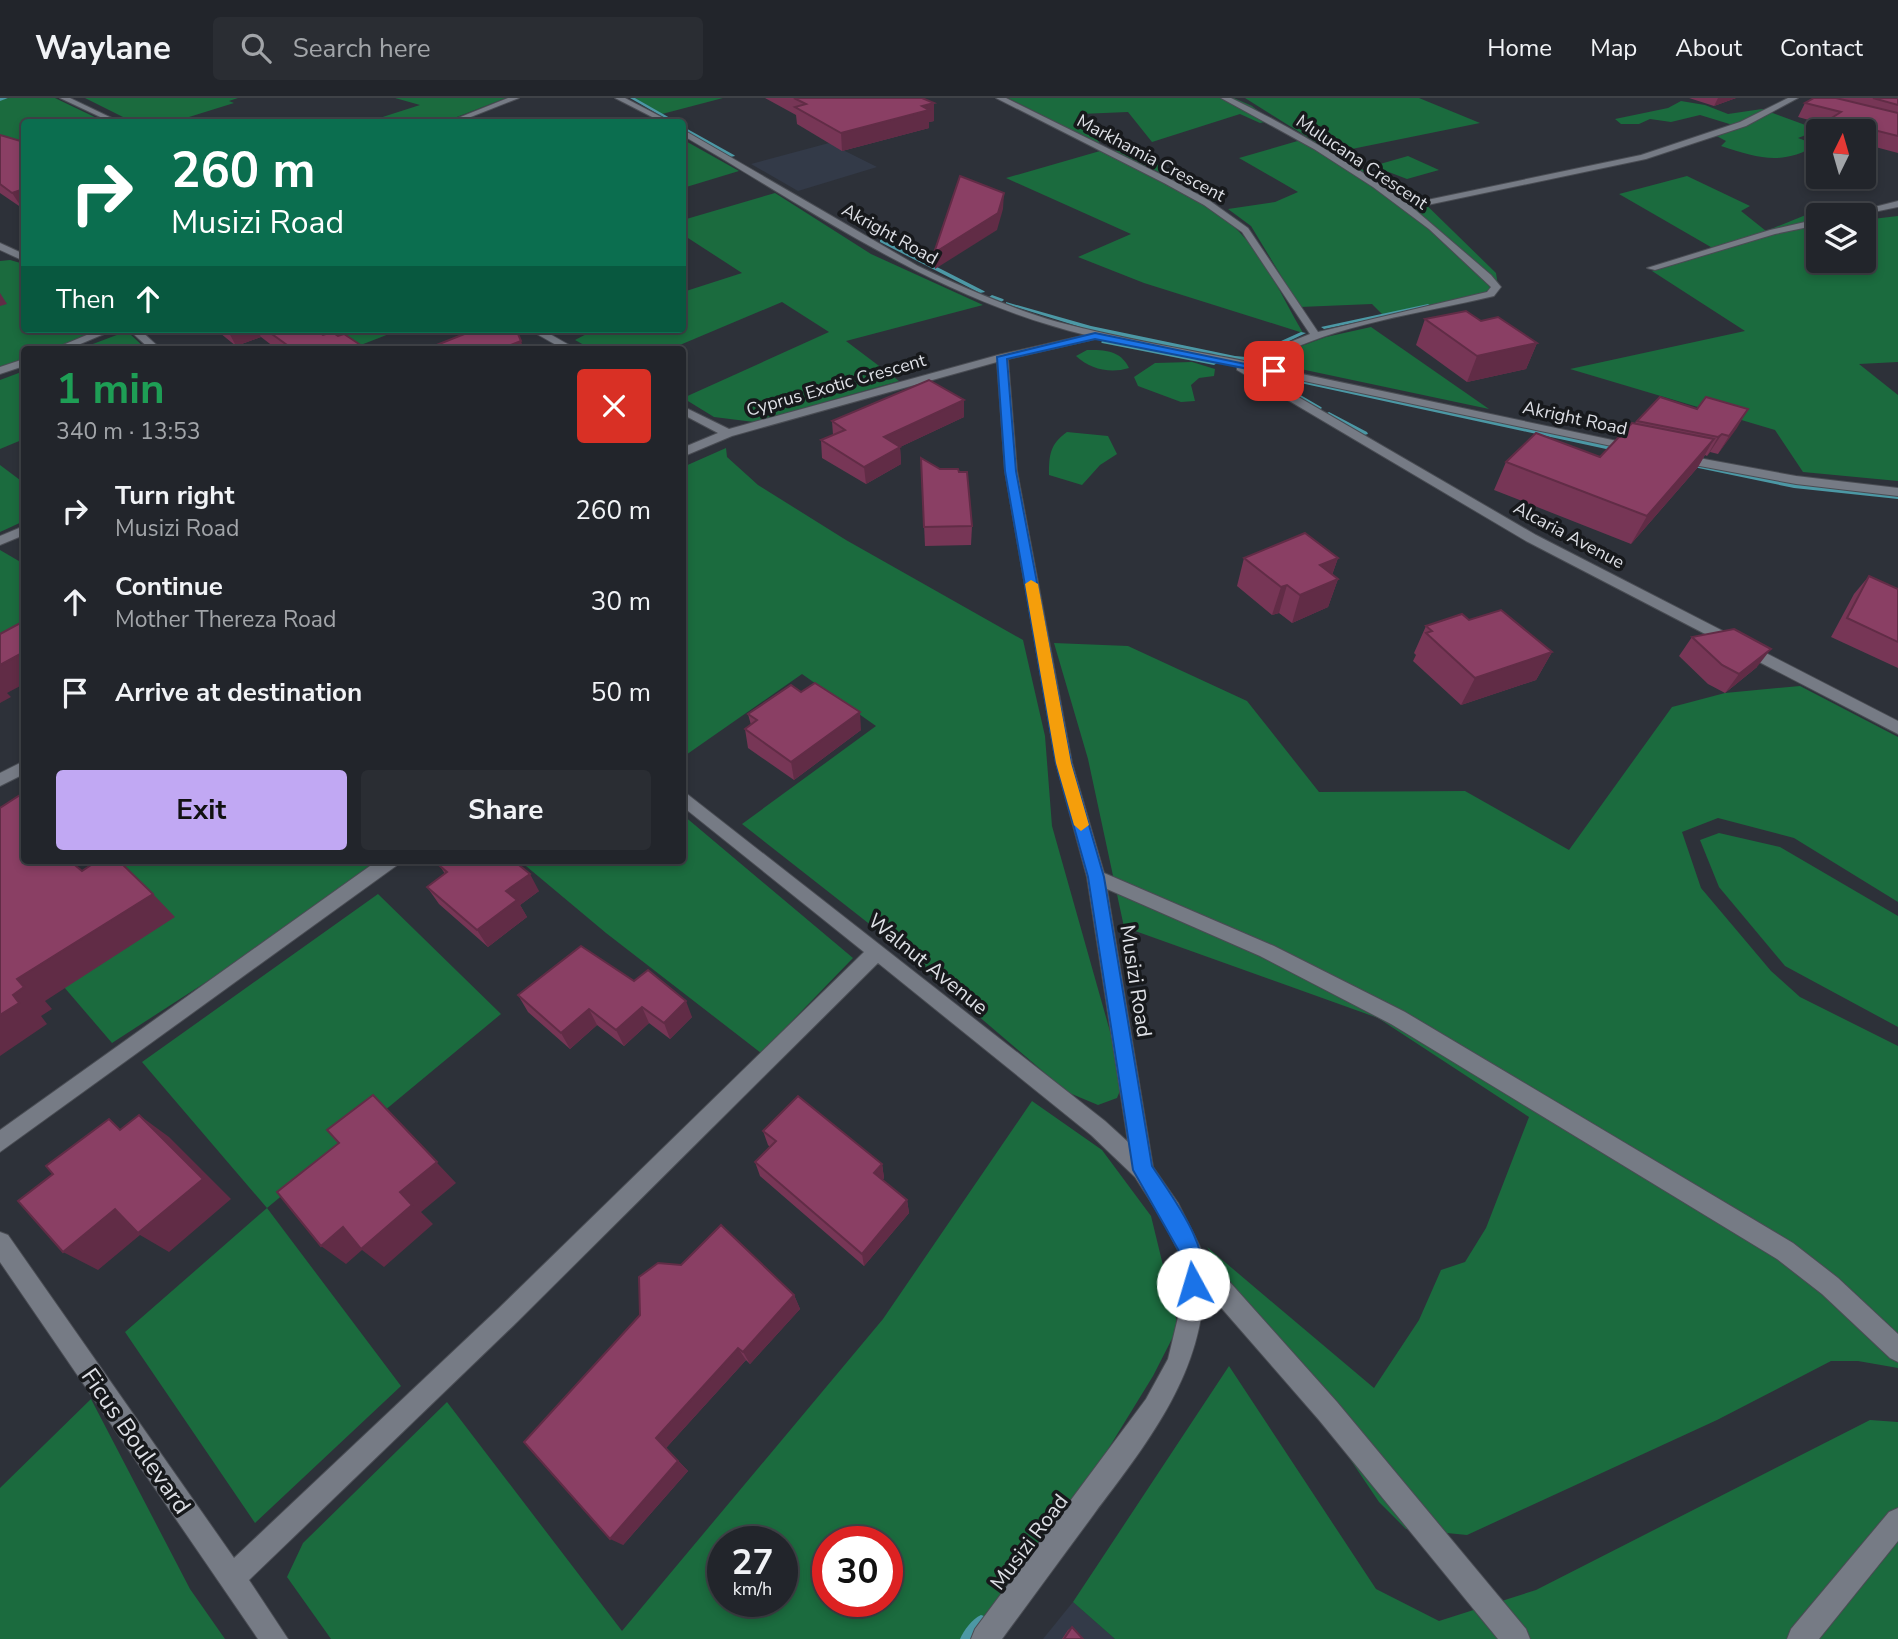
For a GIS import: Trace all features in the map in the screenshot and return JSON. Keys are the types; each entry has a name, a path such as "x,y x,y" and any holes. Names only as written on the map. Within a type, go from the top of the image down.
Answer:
{"street":[{"path":"64,98 110,119"},
{"path":"460,119 515,98"},
{"path":"619,98 661,119"},
{"name":"Markhamia Crescent","path":"1000,98 1167,181 1207,203 1245,230 1316,336"},
{"name":"Mulucana Crescent","path":"1225,98 1333,157 1405,207 1496,287 1490,294 1316,336"},
{"path":"1405,207 1643,157 1743,124 1794,98 1807,101"},
{"name":"Akright Road","path":"686,136 846,232 937,280 997,305 1095,336 1230,361 1656,453"},
{"path":"1876,209 1898,204"},
{"path":"1652,268 1806,225"},
{"path":"0,246 21,256"},
{"path":"0,258 14,253"},
{"path":"66,346 101,333"},
{"path":"138,333 152,346"},
{"path":"541,333 565,346"},
{"path":"1002,357 1095,336"},
{"path":"1250,366 1267,354 1316,336"},
{"name":"Cyprus Exotic Crescent","path":"686,451 728,433 1002,357"},
{"name":"Musizi Road","path":"985,1639 1155,1408 1179,1362 1192,1309 1194,1259 1170,1210 1143,1170 1096,877 1064,763 1011,471 1002,357"},
{"name":"Alcaria Avenue","path":"1230,361 1531,538 1898,728"},
{"path":"0,371 21,363"},
{"path":"686,411 728,433"},
{"path":"1669,456 1796,480 1898,492"},
{"path":"0,541 21,531"},
{"path":"0,780 21,768"},
{"name":"Walnut Avenue","path":"686,799 1098,1128 1143,1170"},
{"path":"0,1142 386,864"},
{"path":"1096,877 1267,951 1398,1018 1785,1251 1830,1286 1898,1350"},
{"path":"231,1579 516,1308 877,952"},
{"name":"Ficus Boulevard","path":"0,1243 274,1639"},
{"path":"1194,1259 1320,1401 1516,1639"},
{"path":"1801,1639 1898,1521"}],"shaded area":[{"path":"829,143 877,167 798,191 751,164"},
{"path":"1073,1602 1115,1639 1043,1639"}],"green space":[{"path":"55,98 99,119 21,119 21,155 0,145 0,100"},
{"path":"85,98 238,98 229,101 234,103 183,119 127,119"},
{"path":"395,98 506,98 452,119 376,119 420,105"},
{"path":"635,98 723,98 662,114"},
{"path":"1008,98 1234,98 1252,106 1271,121 1260,123 1240,114 1152,142 1128,112 1080,114 1101,145"},
{"path":"1245,98 1419,98 1480,123 1337,152 1325,148"},
{"path":"1681,101 1705,105 1728,114 1762,109 1806,125 1806,135 1798,138 1806,141 1806,151 1792,156 1770,158 1721,146 1726,141 1711,133 1736,126 1700,115 1671,122 1650,119 1639,124 1621,124 1615,119 1668,108"},
{"path":"1301,140 1319,152 1410,189 1496,273 1498,286 1490,291 1384,316 1372,304 1300,307 1251,226 1228,209 1275,202 1298,192 1239,158"},
{"path":"686,141 739,171 686,187"},
{"path":"1125,149 1186,178 1193,188 1114,151"},
{"path":"1100,151 1183,190 1203,202 1239,231 1274,279 1303,333 1144,283 1078,257 1131,234 1006,178"},
{"path":"1408,156 1439,170 1407,179 1373,166"},
{"path":"1687,176 1750,206 1741,211 1766,231 1806,215 1806,273 1876,273 1876,219 1898,216 1898,362 1859,364 1898,395 1898,481 1803,472 1775,430 1570,369 1745,331 1652,271 1716,250 1619,194"},
{"path":"775,193 871,254 983,305 846,341 899,381 754,422 714,417 686,400 686,397 829,332 782,302 678,346 586,346 575,340 588,333 686,333 686,291 742,273 686,239 686,219"},
{"path":"0,261 21,263 21,333 96,333 61,346 21,346 21,361 0,369"},
{"path":"1371,327 1489,409 1277,364 1271,360 1274,356 1326,337"},
{"path":"122,333 130,334 143,346 88,346"},
{"path":"330,333 392,333 358,346 350,346"},
{"path":"1087,350 1117,354 1129,368 1108,370 1094,367 1076,356"},
{"path":"1192,362 1215,369 1214,376 1199,378 1191,385 1195,401 1181,402 1138,386 1134,377 1155,363"},
{"path":"21,372 21,440 0,449 0,380"},
{"path":"1067,432 1108,436 1117,454 1100,465 1082,485 1049,475 1052,450"},
{"path":"726,448 727,457 758,485 846,540 1023,640 1045,736 1052,826 1124,1081 1117,1098 1098,1105 1067,1092 886,937 742,824 876,726 802,674 686,755 686,466"},
{"path":"0,465 21,481 21,522 0,532"},
{"path":"0,550 21,562 21,638 0,649"},
{"path":"1054,643 1128,646 1247,701 1319,792 1465,791 1569,850 1672,707 1725,693 1800,686 1898,737 1898,902 1794,838 1718,818 1682,832 1701,888 1771,971 1800,997 1898,1046 1898,1368 1858,1361 1831,1361 1717,1420 1467,1535 1406,1529 1379,1502 1207,1247 1374,1388 1419,1320 1441,1270 1465,1262 1486,1228 1529,1117 1378,1018 1124,927 1088,759"},
{"path":"686,818 853,958 761,1053 606,933 524,864 686,864"},
{"path":"1719,833 1780,847 1898,916 1898,1027 1785,966 1719,887 1700,840"},
{"path":"120,864 388,864 112,1043 16,931"},
{"path":"378,894 501,1014 267,1208 142,1062"},
{"path":"1032,1101 1102,1150 1151,1216 1178,1327 1153,1376 1067,1516 972,1639 331,1639 287,1577 303,1543 447,1402 622,1631 707,1529 707,1617 798,1617 798,1526 710,1526 883,1319"},
{"path":"267,1208 401,1386 255,1523 125,1332"},
{"path":"1229,1366 1376,1589 1439,1621 1536,1590 1870,1420 1898,1422 1898,1639 1115,1639 1073,1602"},
{"path":"91,1399 190,1589 225,1639 0,1639 0,1488"}],"building":[{"path":"794,98 922,98 934,103 922,106 929,110 841,133 795,107 806,104"},
{"path":"1814,98 1836,98 1898,113 1898,136 1876,130 1876,119 1830,119 1841,112 1805,103"},
{"path":"1873,98 1898,98 1898,105"},
{"path":"0,135 21,141 21,190 12,193 0,184"},
{"path":"960,176 1004,193 998,213 934,253"},
{"path":"1466,311 1481,321 1498,317 1537,343 1477,356 1425,319"},
{"path":"271,333 344,334 362,346 288,346"},
{"path":"467,333 518,333 521,341 508,346 434,346"},
{"path":"929,380 964,400 884,437 900,447 864,467 821,440 845,430 832,421"},
{"path":"1660,397 1697,409 1706,397 1748,409 1729,436 1722,434 1718,437 1637,421"},
{"path":"1632,423 1714,439 1647,516 1506,462 1536,433 1600,457"},
{"path":"921,458 940,469 967,472 972,526 924,527"},
{"path":"1305,533 1338,558 1320,565 1338,579 1300,595 1287,585 1281,587 1244,558"},
{"path":"1869,576 1898,589 1898,642 1847,618"},
{"path":"1501,610 1552,652 1475,678 1426,633 1432,631 1426,626 1462,614 1469,620"},
{"path":"21,623 21,654 0,665 0,634"},
{"path":"1734,629 1771,649 1739,674 1722,665 1692,637"},
{"path":"815,683 860,712 791,762 745,729 757,720 748,714 791,685 801,692"},
{"path":"21,796 21,864 74,864 82,871 92,864 122,864 153,894 17,979 24,987 13,995 19,1003 0,1015 0,808"},
{"path":"518,864 530,874 506,891 517,900 477,930 427,887 447,872 440,866"},
{"path":"581,946 634,981 648,970 686,1001 664,1023 642,1007 616,1030 589,1009 561,1033 518,995"},
{"path":"373,1095 437,1162 400,1192 412,1205 361,1249 343,1227 321,1246 277,1192 339,1143 327,1130"},
{"path":"798,1096 882,1164 874,1173 907,1200 862,1254 755,1162 776,1141 763,1131"},
{"path":"139,1115 203,1179 138,1233 115,1209 63,1252 18,1201 53,1174 46,1166 109,1119 120,1130"},
{"path":"721,1225 794,1295 743,1352 738,1348 656,1438 678,1461 610,1539 524,1442 640,1315 639,1277 658,1263 681,1265"},
{"path":"1072,1627 1083,1639 1064,1639"}],"waterway":[{"path":"0,100 6,98"},
{"path":"632,98 670,119"},
{"path":"686,129 732,156"},
{"path":"882,241 982,292"},
{"path":"992,297 1001,300"},
{"path":"1008,303 1090,328 1235,358 1247,359 1303,333"},
{"path":"1324,327 1428,306"},
{"path":"1104,342 1214,363"},
{"path":"1319,408 1264,376 1282,377 1620,450"},
{"path":"1329,414 1364,434"},
{"path":"1684,463 1794,486 1898,497"},
{"path":"968,1639 981,1623"}],"slow traffic":[{"path":"1031,584 1064,763 1081,825"}],"route":[{"path":"1193,1284 1194,1259 1170,1210 1143,1170 1096,877 1064,763 1011,471 1002,357 1095,336 1274,371"}]}
